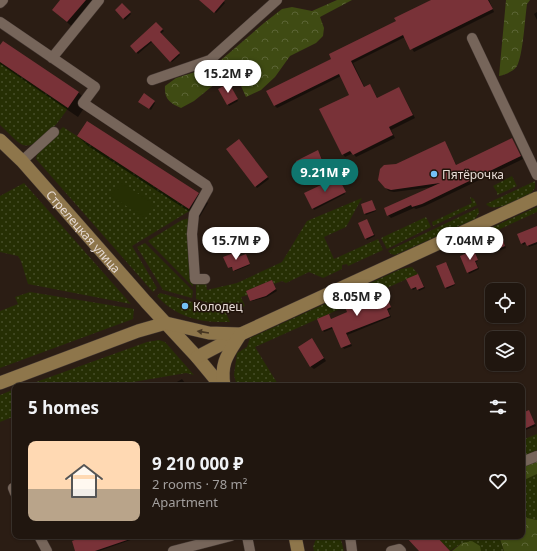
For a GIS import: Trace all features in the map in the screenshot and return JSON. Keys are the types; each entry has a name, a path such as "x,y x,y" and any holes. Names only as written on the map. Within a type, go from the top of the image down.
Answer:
{"main road":[{"name":"Стрелецкая улица","path":"0,140 22,161 198,357 219,383"},
{"path":"198,357 241,334 537,198"},
{"path":"0,383 138,331 166,323 209,333 241,334"},
{"path":"223,383 222,376 224,360 241,334"},
{"path":"296,539 298,551"}],"street":[{"path":"0,3 3,0"},
{"path":"52,58 99,0"},
{"path":"152,80 210,60 277,0"},
{"path":"0,22 95,87 83,103 206,185 208,189 194,214 192,234 195,279 205,279"},
{"path":"472,38 537,175"},
{"path":"22,161 54,132"},
{"path":"525,461 537,456"},
{"path":"41,539 47,551"},
{"path":"173,551 219,539"},
{"path":"248,539 250,551"},
{"path":"350,539 352,551"},
{"path":"391,551 399,549 401,551"}],"green space":[{"path":"337,0 352,0 320,17 324,28 323,36 316,43 290,56 275,77 261,90 246,97 236,75 221,79 194,101 181,108 168,100 165,86 176,78 214,66 282,9 292,7 312,11"},
{"path":"506,0 530,0 527,4 522,45 517,66 514,70 499,76"},
{"path":"0,62 68,108 48,134 34,144 21,144 0,125"},
{"path":"63,127 191,210 132,246 157,288 153,292 36,159 43,146"},
{"path":"512,176 517,186 497,195 497,192 493,186"},
{"path":"535,181 535,188 531,193 515,201 495,207 490,207 486,204"},
{"path":"120,182 154,204 145,218 111,196"},
{"path":"24,183 131,304 28,284 18,256 0,252 0,196"},
{"path":"470,197 474,199 477,205 433,226 432,222 472,203"},
{"path":"362,198 346,227 324,237 334,259 378,239 383,250 348,266 347,264 342,265 342,269 323,278 309,272 286,283 282,281 274,284 272,280 246,291 248,295 241,297 245,306 239,308 220,307 196,299 196,283 206,282 207,290 237,283 282,262 307,221"},
{"path":"537,207 537,212 448,253 464,240"},
{"path":"478,208 479,213 475,219 395,255 388,251"},
{"path":"426,217 431,227 387,249 381,238"},
{"path":"190,218 193,287 148,241 182,220"},
{"path":"145,243 193,291 192,298 163,290 137,247"},
{"path":"412,267 418,274 255,347 277,383 236,383 234,375 237,353 247,347 250,338 401,269"},
{"path":"30,292 134,309 133,319 0,368 0,311 18,304 15,297"},
{"path":"160,293 225,311 230,322 190,318 165,303 157,296"},
{"path":"159,340 165,342 194,375 186,373 128,383 33,383 147,342"},
{"path":"12,390 12,417 0,422 0,395"},
{"path":"537,434 537,450 525,456 525,439"},
{"path":"537,461 537,474 525,480 525,466"},
{"path":"537,474 537,520 525,518 525,480"},
{"path":"525,518 537,520 537,551 504,551 500,539 525,539"},
{"path":"316,539 341,539 344,551 314,551 313,547"},
{"path":"439,539 500,539 504,551 481,551 479,546 462,543 450,551"},
{"path":"472,541 480,546 481,551 452,551 462,543"}],"building":[{"path":"60,0 86,0 67,22 52,10"},
{"path":"199,0 225,0 214,13"},
{"path":"431,0 488,0 493,9 410,50 403,35 351,61 364,87 370,84 377,98 399,87 413,115 389,127 393,135 353,155 350,151 342,155 319,109 349,95 339,74 274,106 266,91 331,59 329,54 396,21 394,18"},
{"path":"122,3 131,12 123,19 115,10"},
{"path":"156,22 163,29 160,32 180,53 170,62 151,41 136,53 130,46"},
{"path":"3,41 79,92 68,108 0,62 0,45"},
{"path":"229,83 238,99 227,105 218,89"},
{"path":"144,93 155,101 149,109 138,102"},
{"path":"87,121 199,193 189,209 77,136"},
{"path":"512,138 521,156 422,204 412,207 411,205 387,216 384,208 440,183 391,190 385,188 378,180 380,169 384,165 396,164 445,141 456,165"},
{"path":"239,139 268,177 255,187 226,149"},
{"path":"318,150 322,160 300,171 296,161"},
{"path":"338,177 346,192 312,209 304,193"},
{"path":"372,200 376,210 364,214 361,204"},
{"path":"367,219 374,235 365,239 358,223"},
{"path":"537,226 537,242 527,246 525,242 521,244 517,234"},
{"path":"502,237 505,246 491,252 487,243"},
{"path":"474,250 478,260 475,261 478,268 467,273 460,256"},
{"path":"236,252 238,257 246,254 250,264 233,271 232,267 228,268 223,257"},
{"path":"446,262 455,284 445,288 436,266"},
{"path":"418,274 424,287 417,290 416,287 411,289 406,279"},
{"path":"272,280 276,289 266,296 250,301 246,291"},
{"path":"380,291 383,300 387,298 391,307 387,309 390,316 346,333 351,344 341,348 332,327 322,331 317,319 329,314 331,319 347,312 345,307"},
{"path":"312,338 324,358 310,367 298,347"},
{"path":"529,410 535,424 525,429 525,412"},
{"path":"77,539 130,539 95,551 75,551 72,541"},
{"path":"408,539 439,539 450,551 419,551"}],"place":[{"name":"Пятёрочка","path":"434,174"},
{"name":"Колодец","path":"185,306"}]}
